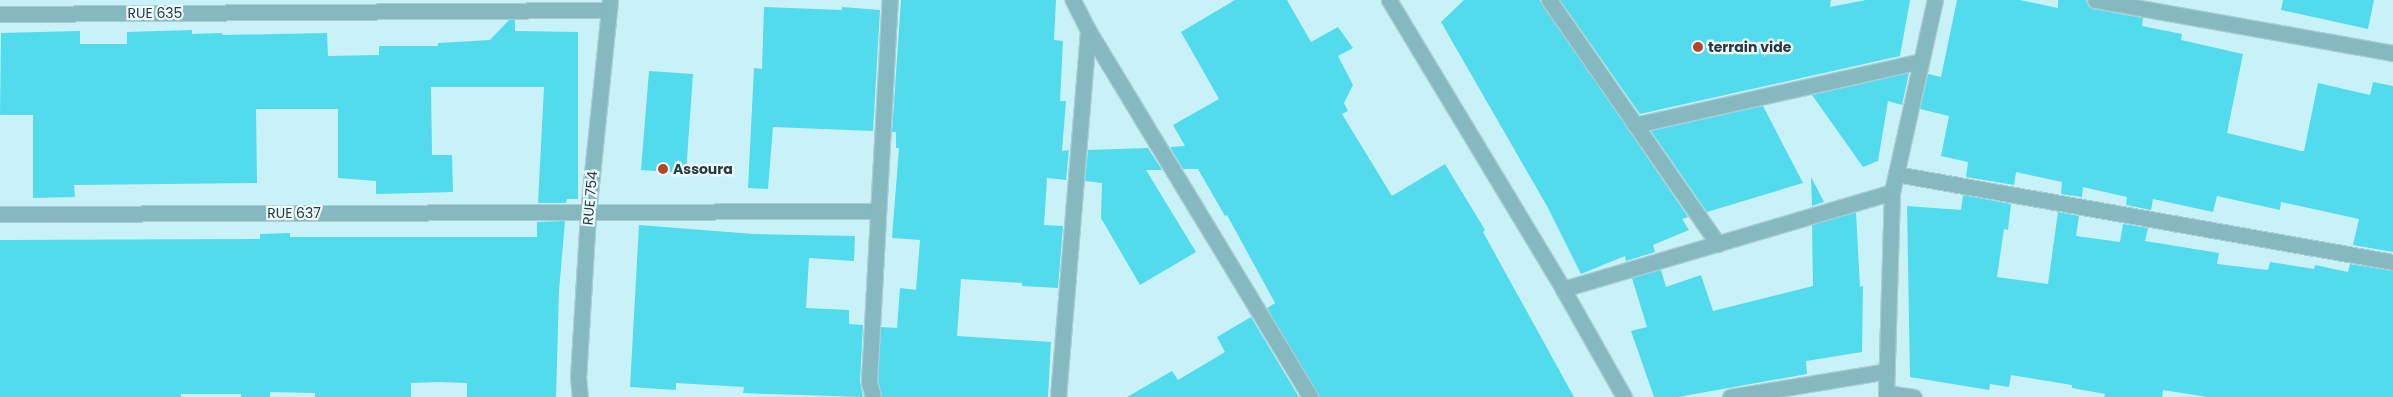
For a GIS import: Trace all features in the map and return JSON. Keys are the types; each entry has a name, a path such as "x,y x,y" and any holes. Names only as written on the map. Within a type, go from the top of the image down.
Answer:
{"street":[{"path":"873,397 869,382 890,0"},
{"path":"1073,0 1088,30 1310,397"},
{"path":"1389,0 1563,289 1624,397"},
{"path":"1549,0 1718,244"},
{"path":"1914,397 1888,395 1892,192 1935,0"},
{"path":"2096,0 2393,52"},
{"name":"RUE 635","path":"0,14 112,6 610,5"},
{"name":"RUE 754","path":"580,397 578,378 588,213 610,5"},
{"path":"1058,397 1088,30"},
{"path":"1635,125 1921,60"},
{"path":"1896,174 2393,262"},
{"path":"1563,289 1892,192"},
{"name":"RUE 637","path":"0,214 878,211"},
{"path":"1730,397 1887,371"}],"building":[{"path":"901,0 1056,0 1054,40 1063,41 1060,101 1066,101 1062,151 1069,150 1066,180 1047,178 1044,225 1063,226 1058,288 1022,286 1022,283 961,279 957,336 1051,342 1048,397 882,397 878,381 881,327 897,328 900,288 916,290 920,240 892,238 899,148 896,148 896,132 892,132"},
{"path":"1235,0 1287,0 1311,42 1338,27 1353,48 1338,56 1353,85 1344,103 1348,111 1342,114 1392,196 1445,164 1485,230 1483,232 1574,397 1319,397 1267,308 1275,303 1227,215 1225,216 1198,169 1183,169 1170,147 1185,146 1173,125 1219,99 1181,32"},
{"path":"1464,0 1540,0 1688,217 1682,219 1689,230 1653,245 1655,252 1626,261 1625,256 1581,274 1548,208 1441,22"},
{"name":"terrain vide","path":"1560,0 1831,0 1830,7 1866,0 1910,0 1900,56 1640,114"},
{"path":"1957,0 2020,0 2058,8 2058,0 2086,0 2089,7 2093,9 2143,18 2142,26 2182,34 2181,40 2243,54 2227,133 2301,151 2304,151 2318,83 2370,95 2373,82 2393,86 2393,252 2353,245 2359,219 2281,202 2280,210 2217,196 2213,212 2153,199 2151,210 2126,205 2127,197 2083,187 2082,197 2061,194 2062,182 2016,172 2014,185 1966,177 1968,162 1941,156 1949,116 1920,109 1928,74 1941,77"},
{"path":"2283,0 2374,0 2368,29 2281,10"},
{"path":"764,7 842,10 842,7 880,10 873,131 773,127 768,189 748,188 754,68 762,69"},
{"path":"509,20 515,20 515,31 578,32 578,199 567,199 566,203 538,203 544,87 431,87 432,155 452,155 453,192 376,194 376,181 338,178 338,109 256,109 257,183 74,185 75,197 33,198 33,115 0,115 1,33 80,31 80,44 127,44 127,32 192,30 192,34 222,33 222,35 327,33 328,56 379,55 379,46 438,46 438,43 490,40"},
{"path":"649,71 693,74 686,173 641,170"},
{"path":"1909,73 1902,105 1888,101 1878,161 1863,167 1812,95"},
{"path":"1763,106 1803,183 1707,212 1651,131"},
{"path":"1148,148 1162,170 1146,170 1196,252 1140,285 1101,218 1102,183 1085,181 1088,150"},
{"path":"1811,177 1824,202 1812,206"},
{"path":"1963,195 2011,204 2008,230 2004,229 1997,277 2048,284 2058,212 2079,216 2076,236 2120,242 2123,224 2148,228 2145,241 2219,253 2217,264 2268,270 2270,262 2314,269 2315,265 2348,272 2350,264 2393,271 2393,397 2208,397 2163,390 2162,397 2104,397 2105,394 2072,388 2072,385 2011,375 2009,387 1990,384 1989,390 1910,377 1907,206 1961,210"},
{"path":"1856,212 1860,287 1863,286 1862,352 1806,361 1807,374 1678,397 1654,397 1631,331 1647,327 1632,278 1661,270 1666,287 1701,275 1713,311 1813,286 1812,225"},
{"path":"565,221 559,291 556,397 467,397 467,383 438,382 411,383 411,397 315,397 315,393 270,392 270,397 241,397 241,394 181,394 181,397 0,397 0,240 260,239 260,234 290,233 290,237 537,237 537,222"},
{"path":"639,225 753,234 855,236 854,261 809,258 806,308 849,310 849,324 863,325 860,381 863,397 743,393 744,387 676,383 676,390 630,387"},
{"path":"1251,317 1299,397 1127,397 1172,371 1178,380 1225,352 1217,337"}],"place":[{"name":"terrain vide","path":"1698,47"},
{"name":"Assoura","path":"663,169"}]}
